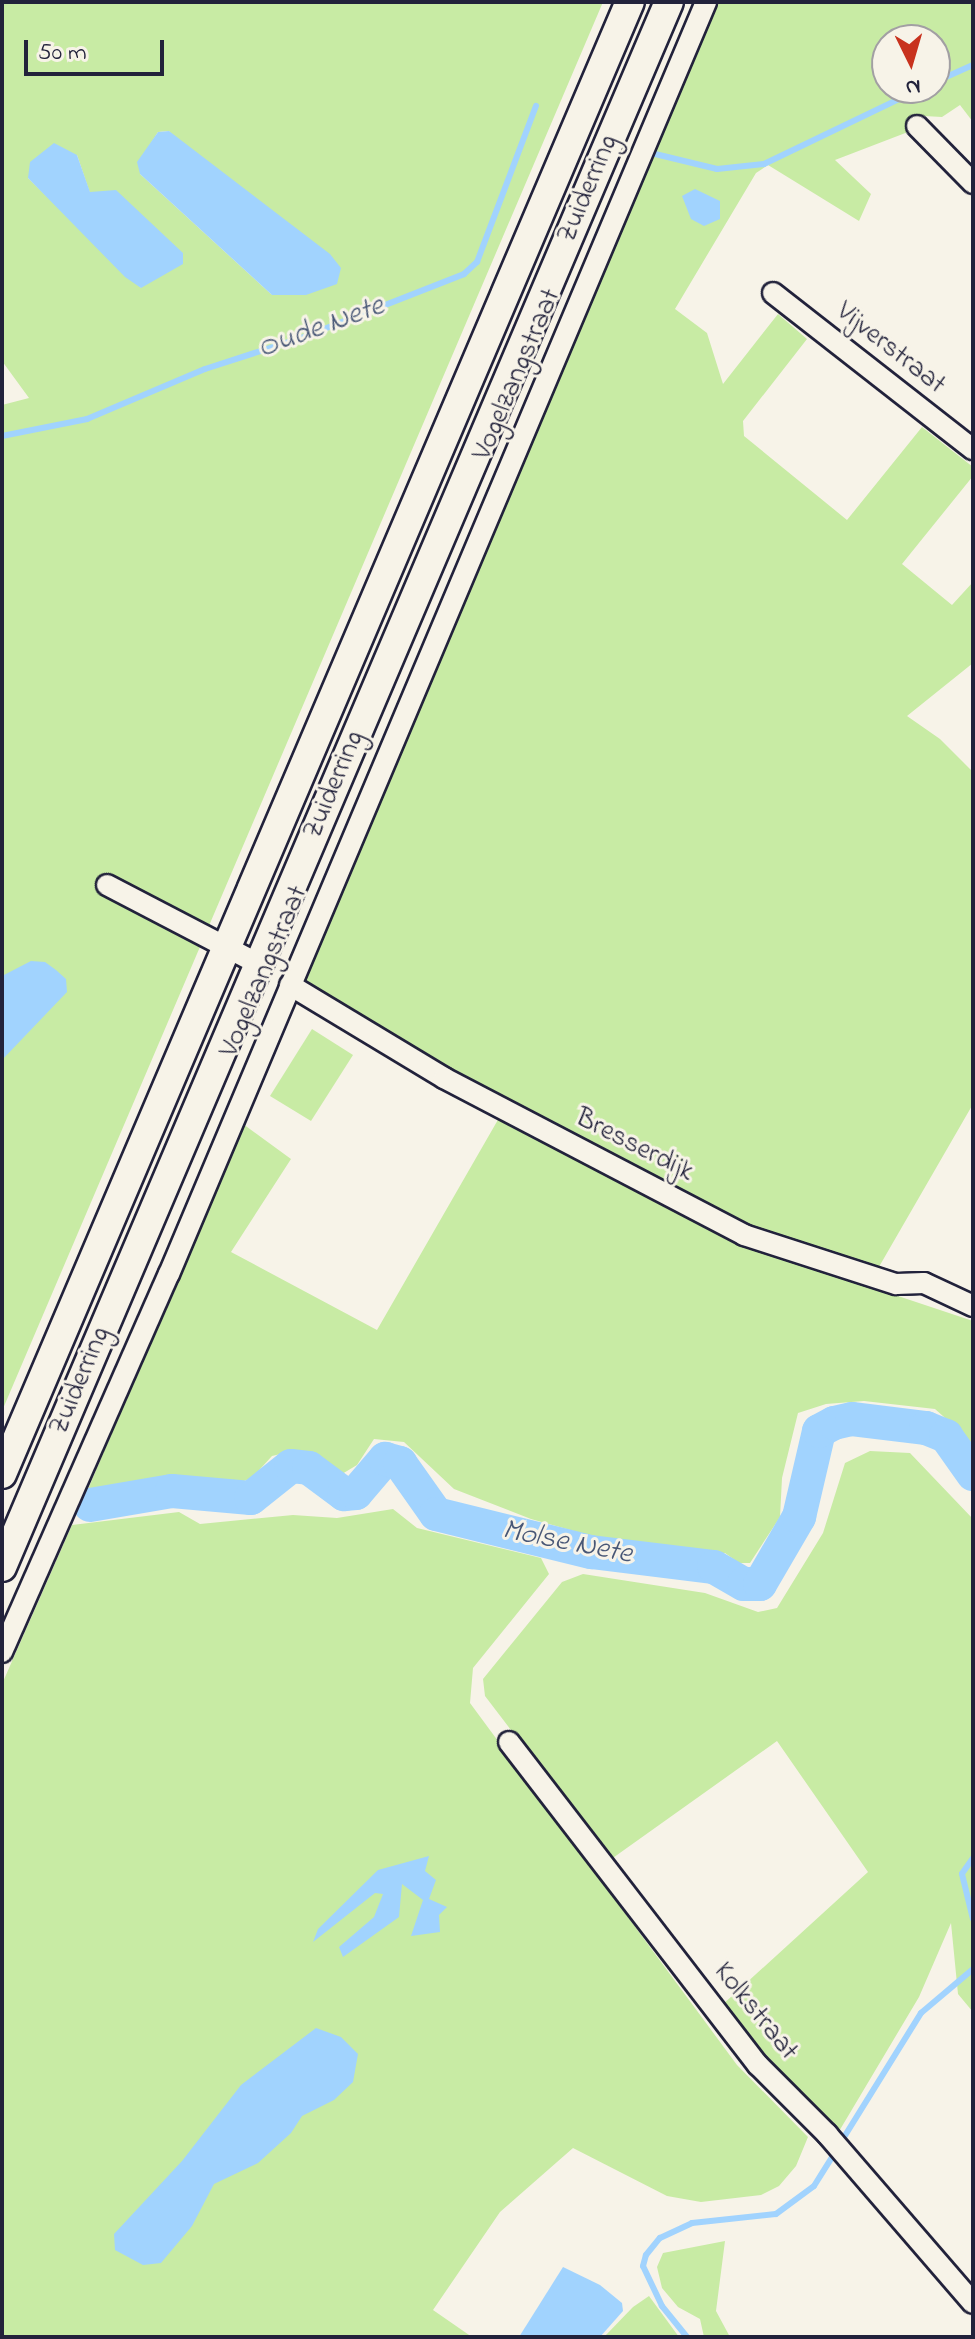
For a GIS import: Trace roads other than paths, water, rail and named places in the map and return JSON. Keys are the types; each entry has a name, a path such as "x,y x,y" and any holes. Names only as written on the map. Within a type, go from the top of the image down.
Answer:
{"highway":[{"name":"Zuiderring","path":"2,1474 630,2"},
{"name":"Zuiderring","path":"2,1567 669,2"}],"street":[{"name":"Vogelzangstraat","path":"2,1652 290,985 706,2"},
{"path":"917,126 973,183"},
{"name":"Vijverstraat","path":"773,293 973,449"},
{"path":"107,885 259,964"},
{"name":"Bresserdijk","path":"290,985 444,1078 744,1235 896,1284 924,1283 973,1306"},
{"name":"Kolkstraat","path":"509,1742 758,2065 833,2142 973,2303"}],"water":[{"path":"169,131 330,254 341,268 337,284 306,295 272,295 140,174 137,162 158,132"},
{"path":"54,143 77,155 90,192 116,190 183,253 183,264 141,288 125,277 28,178 30,162"},
{"path":"695,189 720,201 720,219 704,226 691,219 682,196"},
{"path":"31,961 45,962 56,970 66,979 67,992 2,1060 2,976"},
{"path":"429,1856 425,1871 436,1880 429,1899 447,1907 439,1915 440,1932 411,1936 423,1900 402,1884 399,1917 343,1957 339,1947 374,1917 383,1894 375,1893 313,1942 318,1929 378,1870"},
{"path":"316,2028 341,2037 358,2054 353,2082 334,2100 302,2116 291,2133 258,2163 214,2184 192,2226 161,2263 143,2265 115,2250 114,2234 182,2161 241,2085"},
{"path":"563,2267 600,2285 622,2303 623,2311 600,2337 519,2337"}],"waterway":[{"name":"Oude Nete","path":"951,75 973,65"},
{"name":"Oude Nete","path":"651,153 717,169 764,164 889,104"},
{"name":"Oude Nete","path":"2,436 87,419 205,369 301,338 464,274 477,262 536,106"},
{"name":"Molse Nete","path":"90,1505 172,1491 251,1498 291,1466 309,1468 344,1494 356,1493 385,1459 400,1463 436,1514 591,1552 714,1567 744,1584 760,1584 799,1517 819,1431 834,1423 852,1419 926,1428 946,1436 973,1474"},
{"path":"973,1858 962,1874 973,1919"},
{"path":"841,2142 921,2013 973,1969"},
{"path":"687,2337 662,2306 643,2266 646,2255 660,2238 692,2223 776,2214 814,2186 835,2152"}]}
